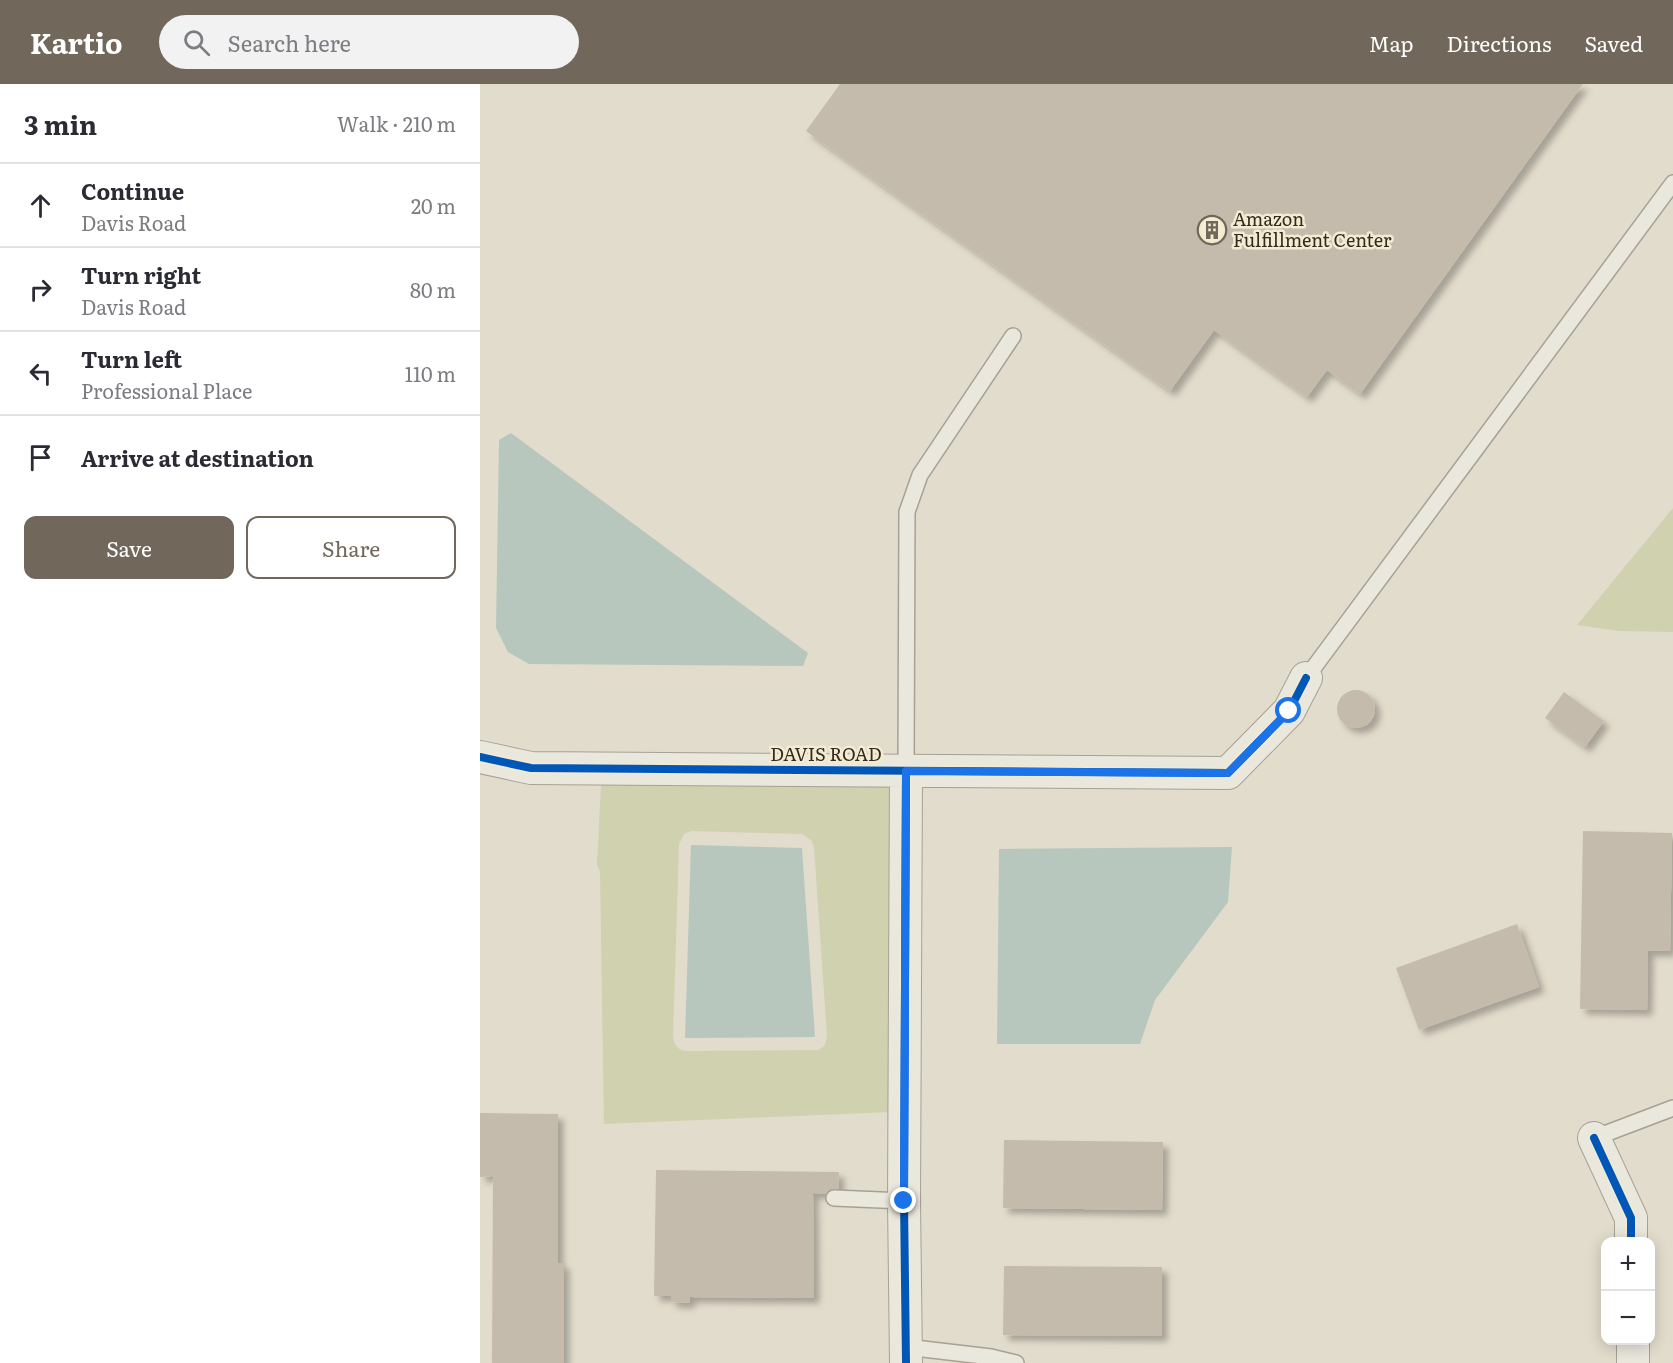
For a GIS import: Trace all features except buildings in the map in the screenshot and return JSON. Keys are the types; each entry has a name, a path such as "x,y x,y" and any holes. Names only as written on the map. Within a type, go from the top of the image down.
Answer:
{"street":[{"name":"DAVIS ROAD","path":"480,757 531,768 1228,773 1289,711 1306,678"},
{"path":"906,771 904,1201 906,1355"},
{"path":"1594,1138 1631,1218 1631,1237"},
{"path":"1633,1345 1633,1363"}],"lane":[{"path":"1306,678 1673,183"},
{"path":"906,771 907,512 920,475 1013,336"},
{"path":"1594,1138 1673,1108"},
{"path":"834,1198 904,1201"},
{"path":"906,1355 991,1357 1016,1363"}],"green space":[{"path":"1673,508 1673,632 1619,631 1577,625"},
{"path":"601,785 892,786 891,1112 604,1124 600,872 597,864","holes":["691,831 802,834 811,840 814,847 827,1036 825,1045 819,1050 685,1051 680,1049 673,1037 679,844 684,834"]}],"shaded area":[{"path":"511,433 808,653 803,666 529,664 508,652 496,628 499,440"},
{"path":"691,845 802,848 815,1037 685,1038"},
{"path":"1232,847 1228,902 1155,1000 1140,1044 997,1044 999,849"}],"cycle path":[{"path":"480,757 531,768 1228,773 1289,711 1306,678"},
{"path":"906,771 904,1201 906,1363"},
{"path":"1594,1138 1631,1218 1631,1237"}],"place":[{"name":"Amazon Fulfillment Center","path":"1212,230"}],"route":[{"path":"904,1201 906,771 1228,773 1289,711"}]}
